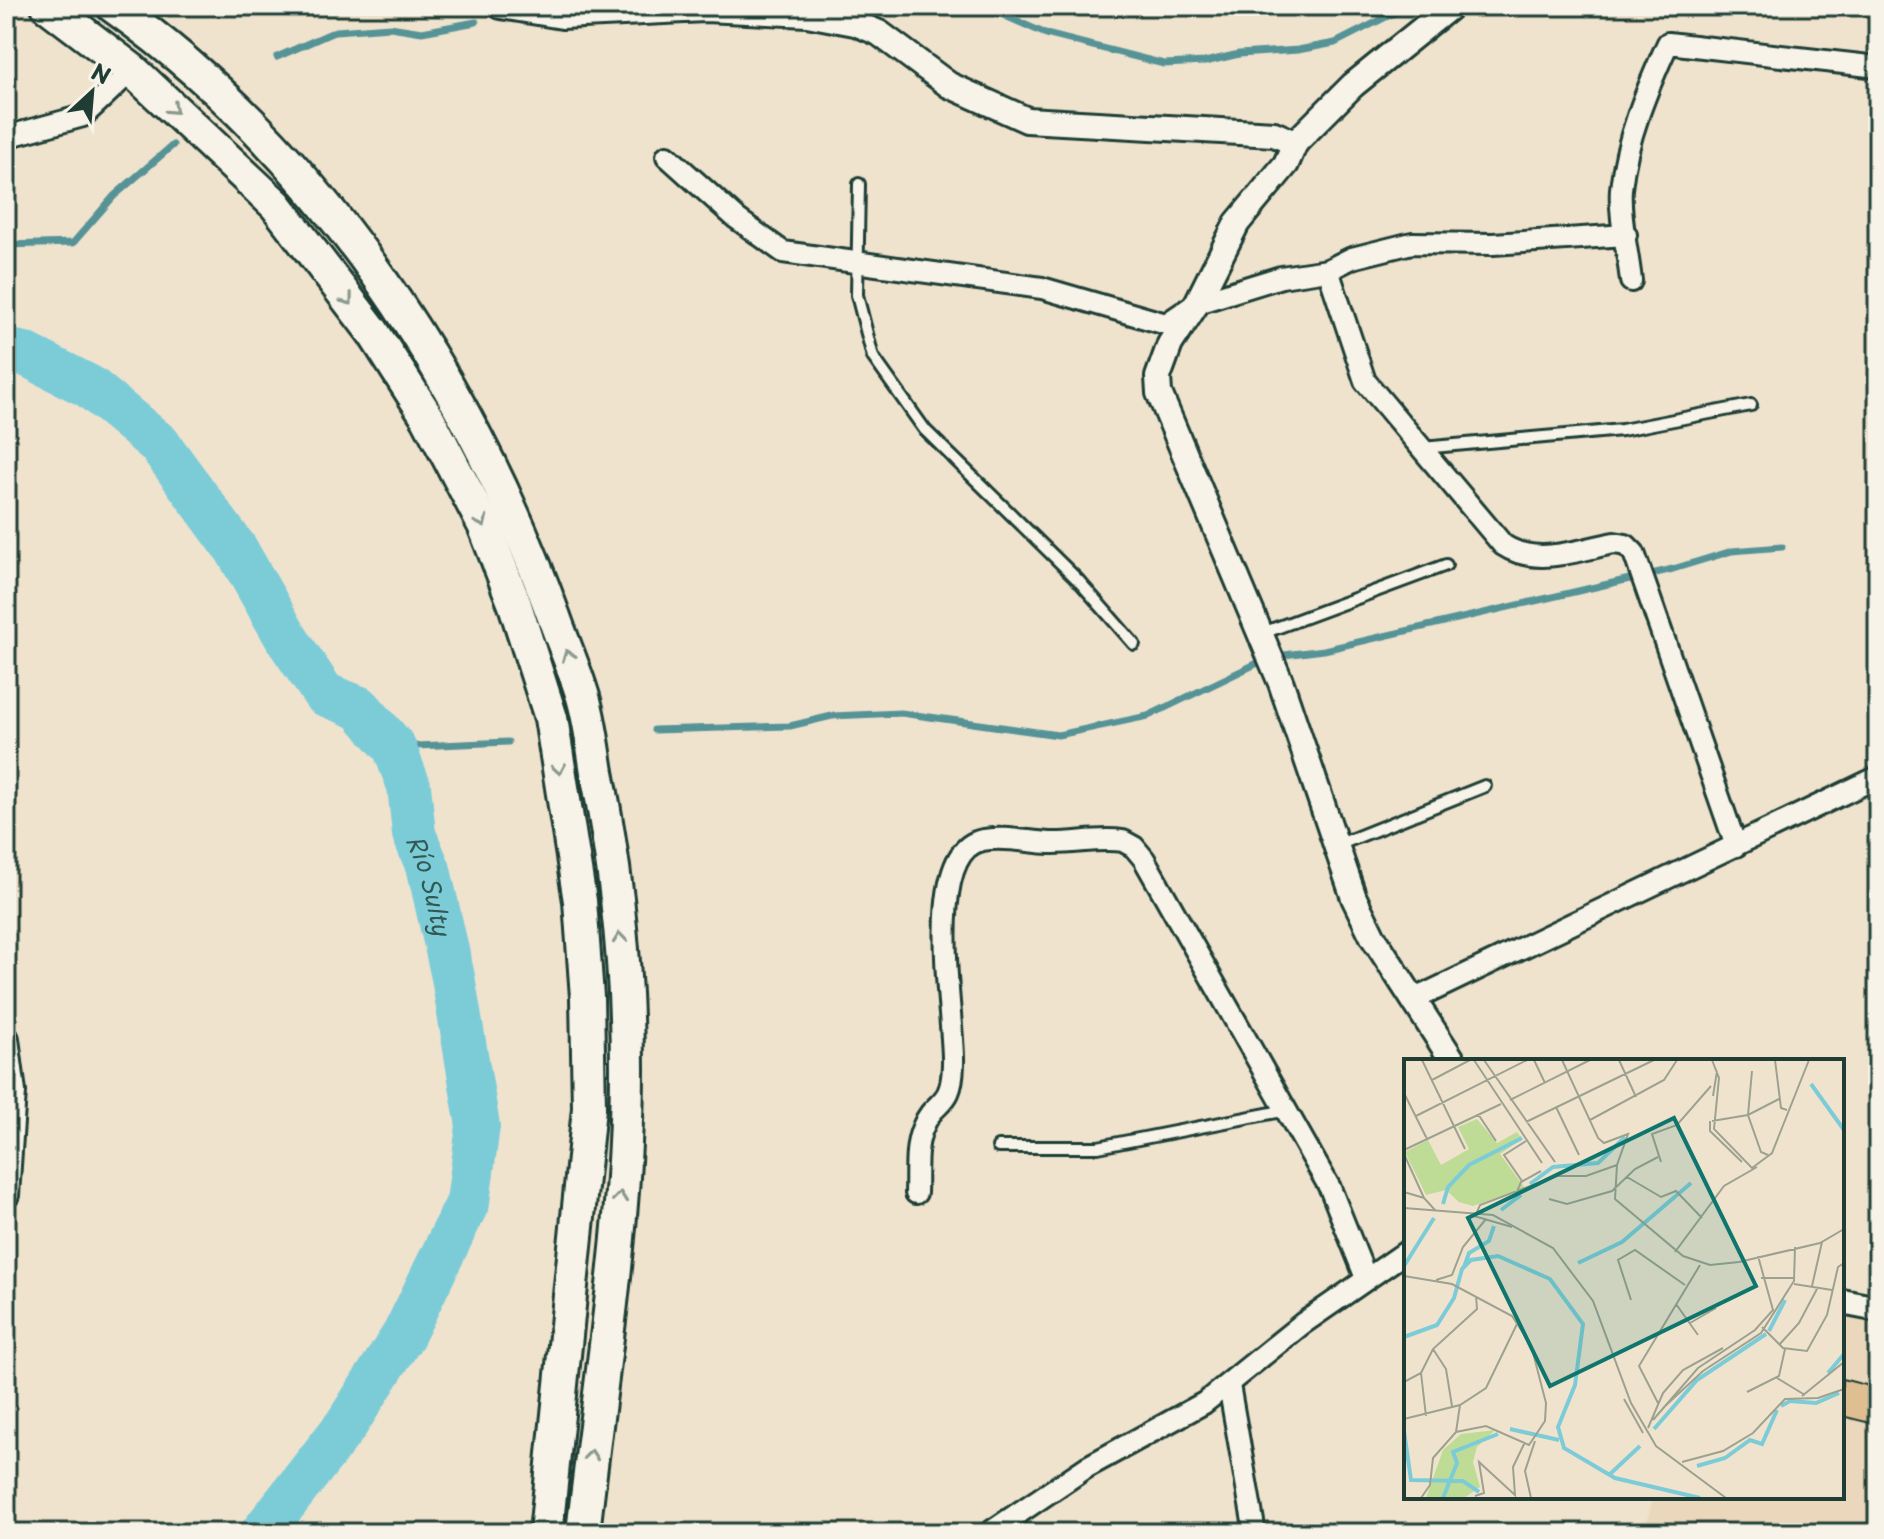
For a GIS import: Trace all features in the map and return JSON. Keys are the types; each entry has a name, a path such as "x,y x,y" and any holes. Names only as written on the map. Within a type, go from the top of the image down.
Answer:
{"highway":[{"path":"48,6 132,70 276,205 373,332 428,418 484,525 515,605 551,718 580,901 589,1108 546,1533"},
{"path":"113,6 195,68 252,124 324,206 402,311 456,396 524,533 583,698 609,833 623,972 627,1065 625,1153 583,1533"}],"street":[{"path":"501,6 562,16 705,9 807,14 855,23 879,33 949,85 1027,120 1274,134 1295,143"},
{"path":"1451,6 1353,85 1295,143 1286,164 1237,223 1197,303 1162,362 1159,393 1281,683 1334,847 1373,937 1452,1059"},
{"path":"1631,281 1621,191 1649,85 1668,43 1878,67"},
{"path":"6,137 83,116 132,70"},
{"path":"667,156 736,218 783,252 805,258 858,261 1042,288 1166,324 1197,303 1281,277 1328,270 1352,258 1412,243 1493,244 1626,235"},
{"path":"1328,270 1365,381 1503,545 1518,555 1537,558 1614,543 1626,545 1634,553 1736,846"},
{"path":"1413,1000 1876,782"},
{"path":"916,1193 921,1132 933,1112 946,1102 952,1086 944,929 950,879 960,855 982,840 1055,843 1112,840 1134,847 1287,1110 1337,1201 1366,1278"},
{"path":"6,1039 13,1092 6,1195"},
{"path":"989,1533 1035,1499 1229,1385 1302,1324 1404,1253"},
{"path":"1844,1302 1878,1309"},
{"path":"1229,1385 1255,1533"}],"lane":[{"path":"859,184 860,316 873,357 925,430 1078,580 1134,644"},
{"path":"1420,448 1622,430 1751,405"},
{"path":"1259,635 1446,565"},
{"path":"1334,847 1485,786"},
{"path":"998,1147 1098,1147 1287,1110"}],"shaded area":[{"path":"1844,1312 1878,1321 1878,1533 1644,1533 1652,1499 1844,1499"}],"building":[{"path":"1844,1380 1878,1388 1878,1425 1844,1416"}],"waterway":[{"path":"983,6 1046,34 1164,64 1205,62 1239,54 1298,50 1335,43 1408,6"},
{"path":"277,57 336,31 390,27 422,32 476,22"},
{"path":"6,245 73,243 114,196 173,145"},
{"name":"Río Sulty","path":"6,350 25,354 90,387 159,444 236,549 287,639 324,694 360,708 394,747 409,786 414,834 429,870 453,977 478,1126 468,1202 404,1334 346,1425 262,1533"},
{"path":"1276,656 1324,650 1673,569 1732,551 1782,547"},
{"path":"654,730 790,726 832,716 901,713 1058,735 1148,716 1264,660"},
{"path":"394,747 508,742"}]}
